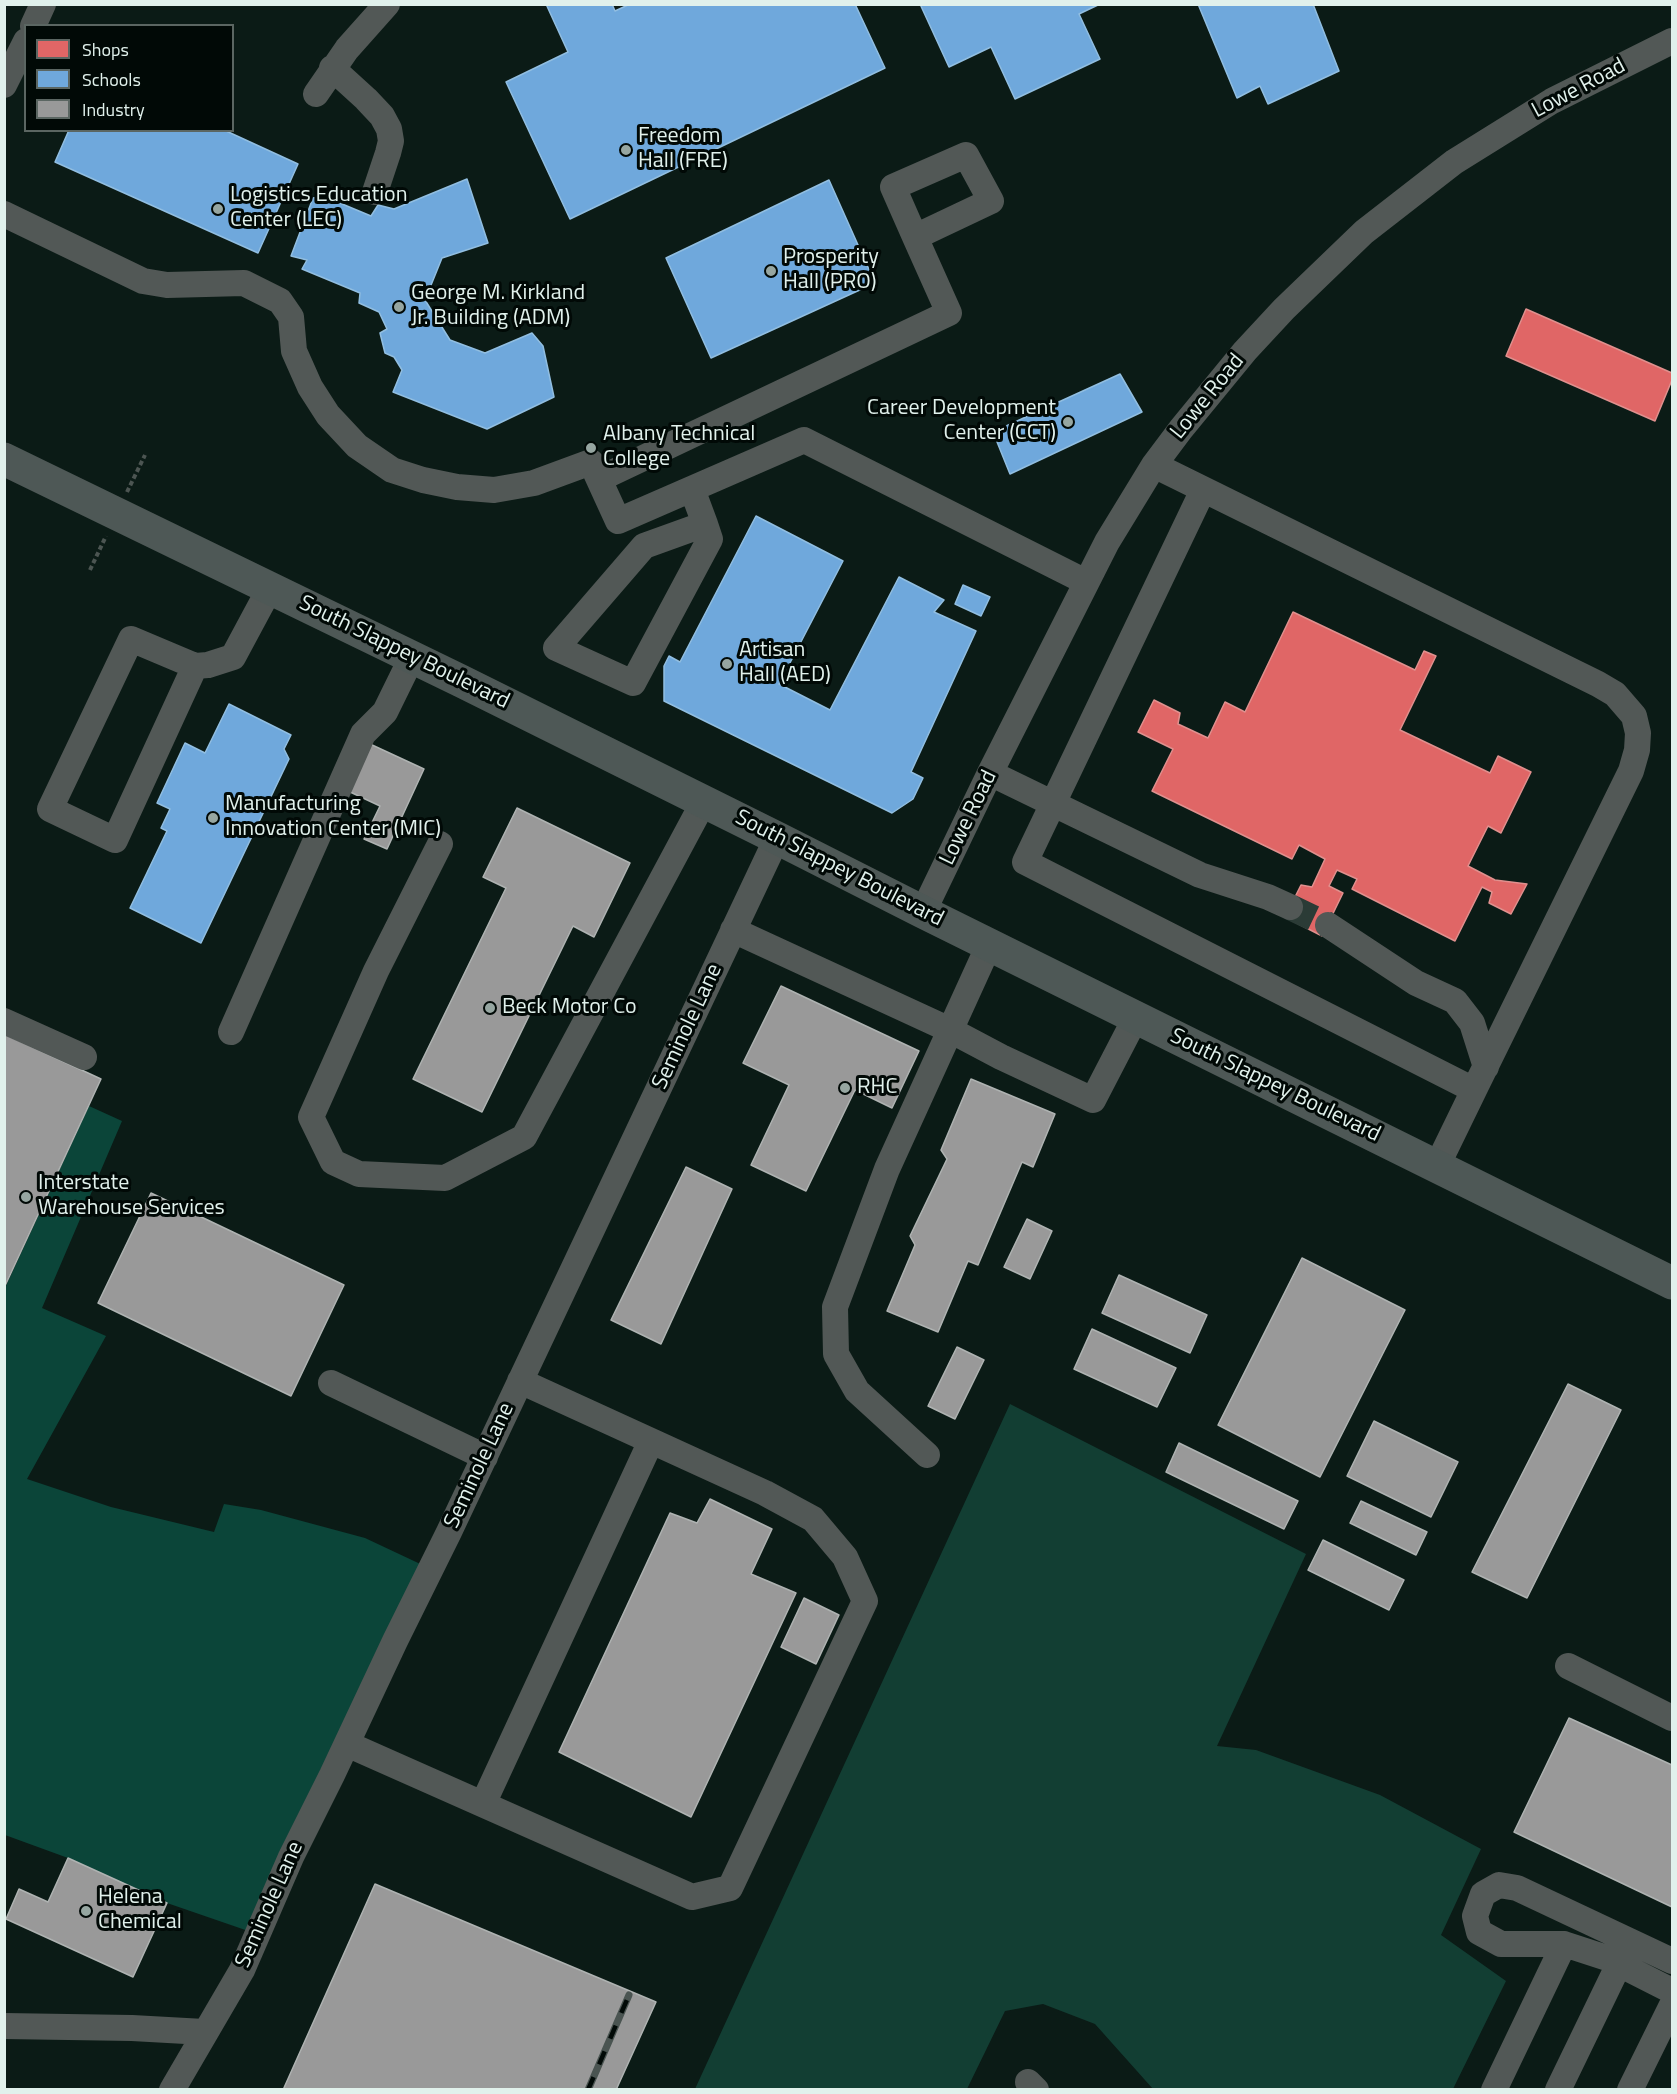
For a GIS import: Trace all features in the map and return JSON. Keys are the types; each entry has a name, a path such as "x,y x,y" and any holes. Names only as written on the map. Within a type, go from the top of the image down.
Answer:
{"main road":[{"name":"South Slappey Boulevard","path":"4,459 777,837 989,945 1672,1283"}],"street":[{"path":"34,24 43,4"},
{"path":"316,94 332,68 387,4"},
{"name":"Lowe Road","path":"923,912 990,773 1107,542 1154,465 1208,394 1284,309 1364,232 1446,168 1506,129 1581,86 1672,41"},
{"path":"4,85 24,45"},
{"path":"332,68 382,116 389,129 391,141 375,192"},
{"path":"4,214 143,281 167,285 244,283 280,301 291,317 294,351 310,387 328,415 357,446 392,470 446,485 494,490 534,483 591,462 618,520 804,440 1086,582"},
{"path":"599,479 949,313 915,237"},
{"path":"1154,465 1598,684 1615,694 1634,716 1638,733 1638,750 1631,771 1437,1166"},
{"path":"692,489 705,524 710,539 633,683 556,648 644,546 705,524"},
{"path":"1203,490 1025,862 1474,1090"},
{"path":"195,666 115,840 50,809 131,639 195,666 208,665 233,657 270,588"},
{"path":"231,1032 363,734 385,712 412,657"},
{"path":"990,773 1200,875 1268,897 1290,907"},
{"path":"440,844 376,970 310,1117 333,1162 359,1174 445,1178 524,1137 704,801"},
{"name":"Seminole Lane","path":"172,2090 242,1970 291,1857 485,1457 777,837"},
{"path":"1328,925 1416,983 1455,1001 1472,1023 1486,1066"},
{"path":"733,930 950,1030 1001,1057 1093,1100 1136,1017"},
{"path":"927,1455 857,1391 836,1354 835,1307 887,1169 989,945"},
{"path":"4,1021 84,1057"},
{"path":"347,1744 692,1897 730,1888 865,1600 845,1557 813,1519 765,1493 520,1381"},
{"path":"331,1383 485,1457"},
{"path":"483,1804 651,1441"},
{"path":"1568,1666 1672,1718"},
{"path":"1672,1961 1516,1888 1498,1885 1483,1894 1475,1916 1479,1932 1501,1944 1564,1944 1619,1964 1672,1990"},
{"path":"1494,2090 1564,1944"},
{"path":"1558,2090 1619,1964"},
{"path":"1630,2090 1672,2005"},
{"path":"4,2026 132,2028 204,2032"}],"path":[{"path":"133,479 145,455"},
{"path":"90,570 100,548"}],"green space":[{"path":"89,1106 122,1121 42,1308 106,1336 27,1479 111,1507 214,1532 224,1504 261,1510 365,1538 431,1569 257,1934 167,1903 68,1858 5,1835 5,1288"},
{"path":"1010,1404 1306,1554 1217,1746 1256,1750 1380,1795 1481,1849 1441,1935 1506,1981 1453,2089 1153,2089 1095,2024 1043,2004 1005,2011 967,2089 695,2089"}],"building: Shops":[{"path":"1526,309 1672,373 1672,380 1655,421 1506,356"},
{"path":"1293,612 1415,670 1424,651 1436,656 1400,730 1490,773 1498,756 1531,772 1501,833 1488,826 1468,866 1495,880 1527,884 1511,914 1489,903 1492,892 1482,887 1455,941 1352,889 1357,879 1337,870 1329,886 1343,893 1322,936 1285,917 1301,885 1312,887 1325,859 1299,845 1292,859 1152,791 1173,749 1138,732 1154,700 1180,713 1178,724 1208,738 1225,702 1245,712"}],"building: Schools":[{"name":"Freedom Hall (FRE)","path":"546,4 612,4 615,11 630,4 855,4 885,68 570,219 506,82 568,52"},
{"path":"920,4 1100,4 1079,14 1100,59 1015,99 991,47 949,67"},
{"path":"1198,4 1313,4 1339,71 1268,104 1260,86 1237,98"},
{"name":"Logistics Education Center (LEC)","path":"68,132 228,132 298,164 258,253 55,162"},
{"name":"George M. Kirkland Jr. Building (ADM)","path":"467,179 488,243 442,258 425,300 450,340 485,353 532,333 543,346 554,397 487,429 393,392 402,370 394,357 385,353 380,333 387,329 379,312 359,303 360,293 302,269 307,260 291,256 313,198 323,196 371,216 378,205 394,209"},
{"name":"Prosperity Hall (PRO)","path":"829,180 875,283 711,358 666,258"},
{"name":"Career Development Center (CCT)","path":"1120,374 1142,412 1010,474 993,432"},
{"name":"Artisan Hall (AED)","path":"756,516 843,561 779,684 830,710 899,577 944,600 934,612 976,631 911,772 923,778 913,799 892,813 664,701 664,666 669,656 680,662"},
{"path":"963,585 990,597 981,616 955,604"},
{"name":"Manufacturing Innovation Center (MIC)","path":"229,704 291,735 284,749 289,759 201,943 130,908 167,831 161,828 170,809 157,803 185,743 205,753"}],"building: Industry":[{"path":"370,744 424,769 387,849 364,839 380,806 348,791"},
{"name":"Beck Motor Co","path":"517,808 630,863 594,937 573,926 482,1112 413,1079 506,888 483,877"},
{"name":"RHC","path":"781,986 919,1051 892,1108 855,1090 806,1191 751,1165 789,1085 743,1063"},
{"name":"Interstate Warehouse Services","path":"4,1034 101,1079 4,1288"},
{"path":"971,1079 1055,1114 1033,1167 1022,1162 978,1265 968,1261 938,1332 887,1311 915,1245 910,1236 947,1159 941,1150"},
{"path":"686,1167 732,1189 661,1344 611,1320"},
{"path":"151,1193 344,1285 291,1396 98,1303"},
{"path":"1027,1219 1052,1231 1030,1279 1004,1267"},
{"path":"1302,1258 1405,1310 1320,1477 1218,1425"},
{"path":"1119,1275 1207,1315 1190,1353 1102,1313"},
{"path":"1092,1329 1176,1368 1157,1407 1074,1369"},
{"path":"957,1347 984,1360 955,1419 928,1406"},
{"path":"1568,1384 1621,1410 1527,1598 1472,1572"},
{"path":"1374,1421 1458,1462 1431,1517 1347,1476"},
{"path":"1179,1443 1298,1501 1284,1529 1166,1472"},
{"path":"710,1499 772,1529 751,1574 796,1593 691,1817 559,1752 670,1513 697,1523"},
{"path":"1361,1501 1427,1532 1416,1555 1350,1523"},
{"path":"1323,1540 1404,1580 1389,1610 1308,1570"},
{"path":"804,1598 839,1615 816,1664 781,1647"},
{"path":"1569,1718 1672,1765 1672,1907 1514,1832"},
{"name":"Helena Chemical","path":"68,1858 167,1903 133,1977 6,1919 19,1889 48,1902"},
{"path":"375,1884 656,2002 616,2090 283,2090"}],"tunnel":[{"path":"1290,907 1328,925"}],"railway":[{"path":"588,2090 629,1995"}],"place":[{"name":"Freedom Hall (FRE)","path":"626,150"},
{"name":"Logistics Education Center (LEC)","path":"218,209"},
{"name":"Prosperity Hall (PRO)","path":"771,271"},
{"name":"George M. Kirkland Jr. Building (ADM)","path":"399,307"},
{"name":"Career Development Center (CCT)","path":"1068,422"},
{"name":"Albany Technical College","path":"591,448"},
{"name":"Artisan Hall (AED)","path":"727,664"},
{"name":"Manufacturing Innovation Center (MIC)","path":"213,818"},
{"name":"Beck Motor Co","path":"490,1008"},
{"name":"RHC","path":"845,1088"},
{"name":"Interstate Warehouse Services","path":"26,1197"},
{"name":"Helena Chemical","path":"86,1911"}]}
